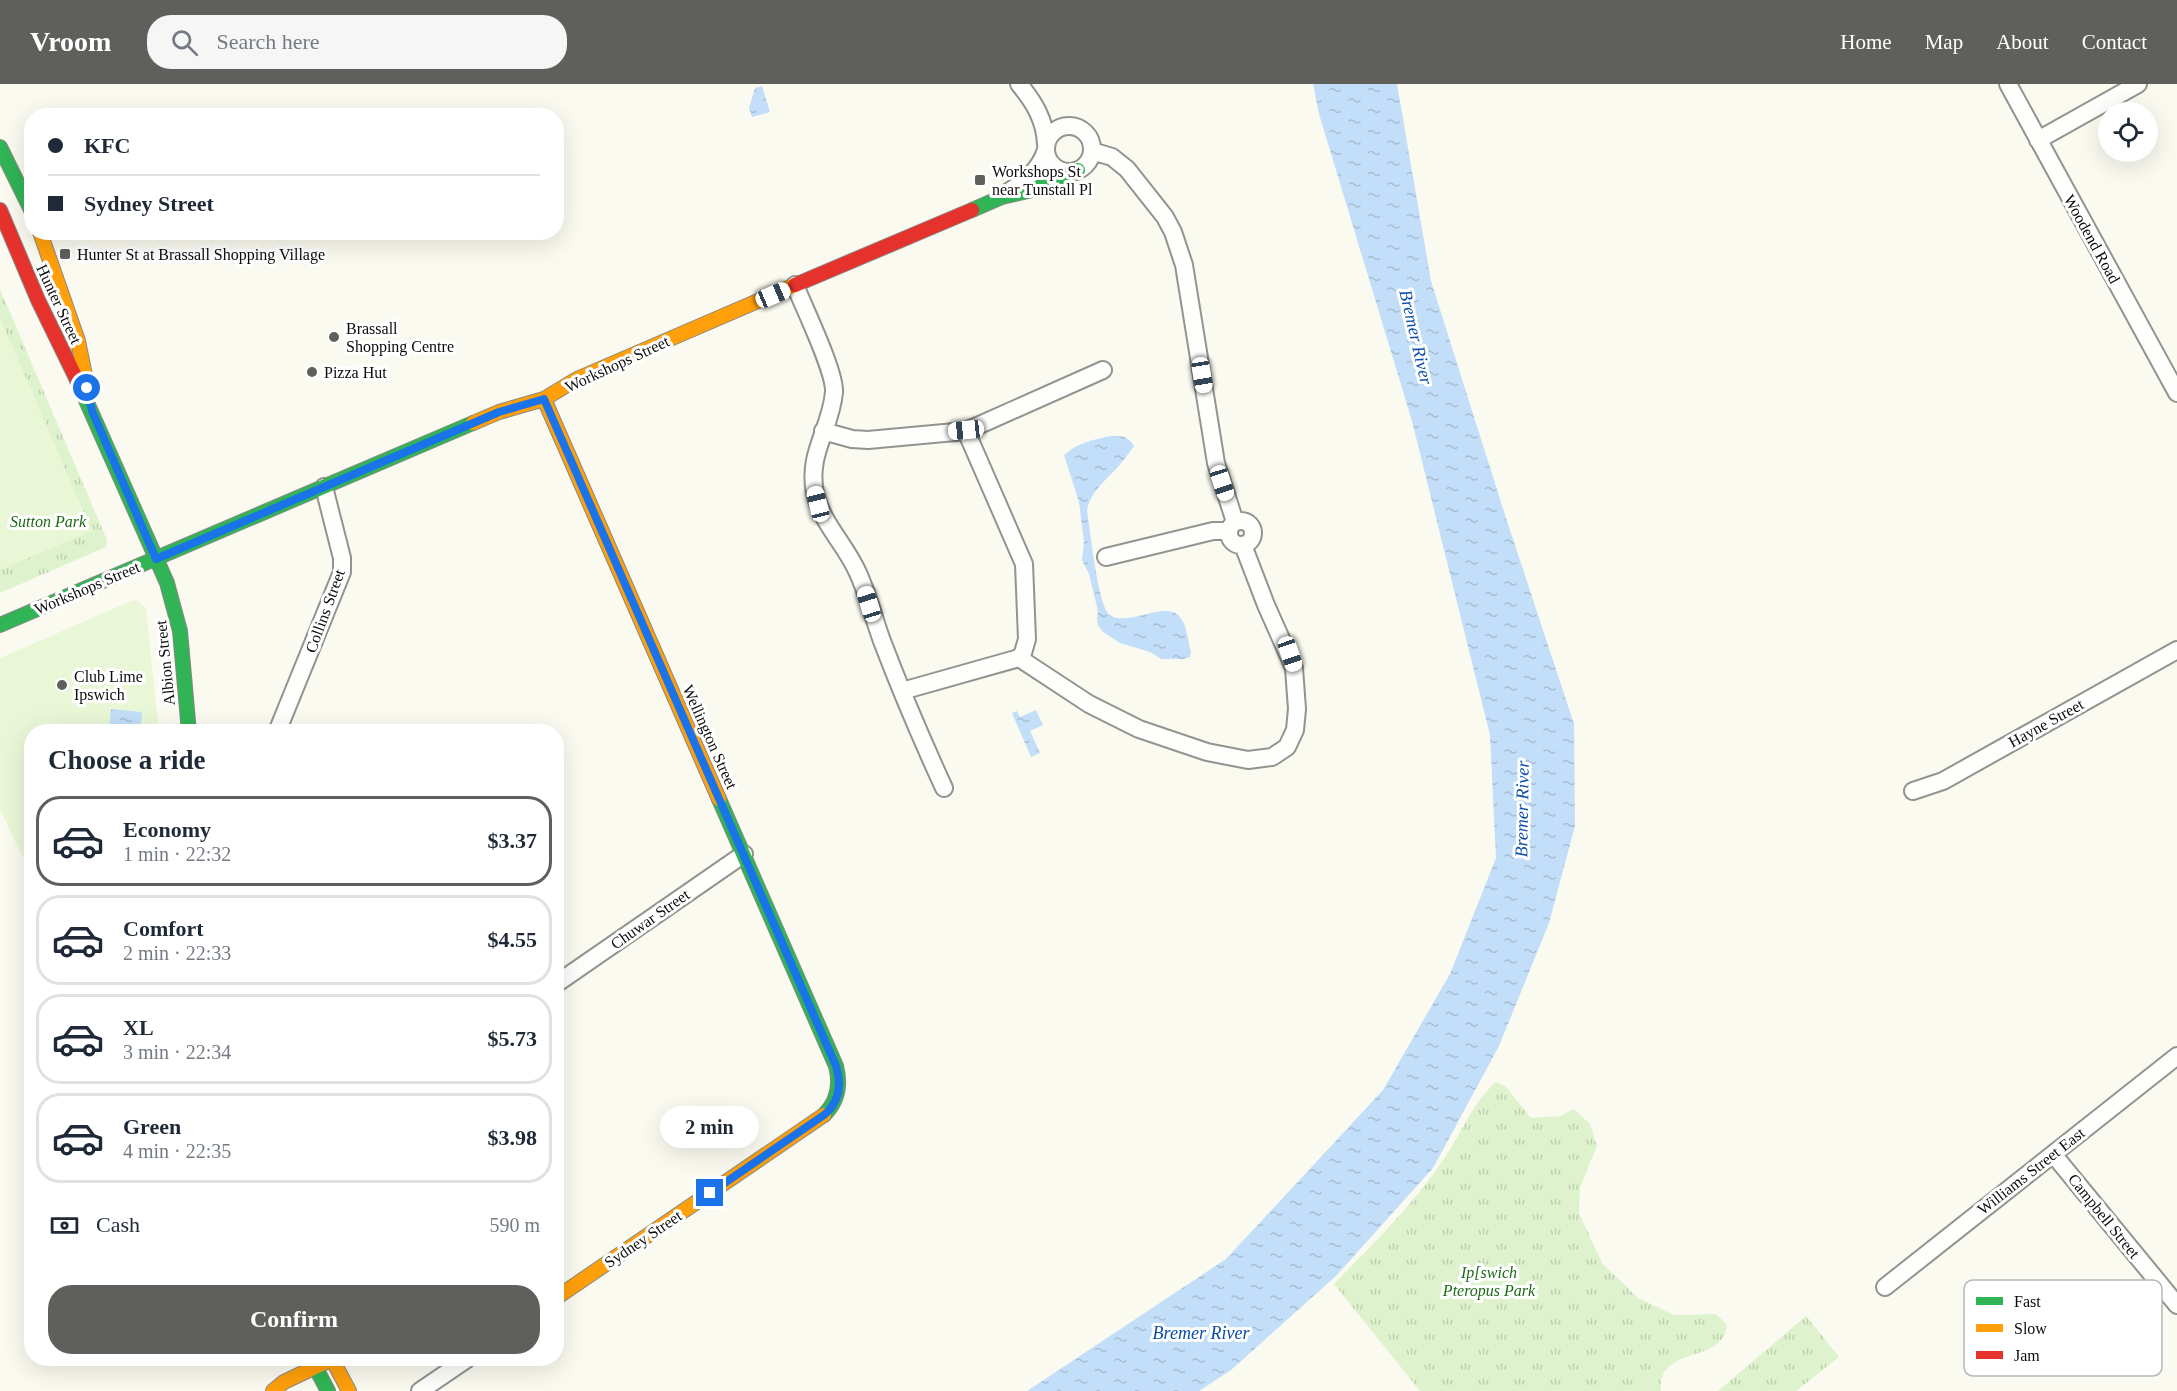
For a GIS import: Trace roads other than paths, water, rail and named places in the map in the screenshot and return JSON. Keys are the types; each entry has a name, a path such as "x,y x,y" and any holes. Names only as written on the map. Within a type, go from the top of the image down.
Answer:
{"street":[{"name":"Woodend Road","path":"2008,84 2177,393"},
{"path":"2038,140 2138,84"},
{"path":"1024,90 1067,126 1082,131 1088,136 1092,151 1089,159 1078,170 1063,171 1051,163 1046,147 1044,121 1024,90"},
{"path":"1046,147 1054,132 1067,126"},
{"path":"0,147 24,196"},
{"name":"Workshops Street","path":"1002,197 1036,171 1042,162 1046,147"},
{"path":"1019,658 1089,704 1139,729 1207,752 1248,760 1272,757 1287,747 1295,730 1297,709 1294,668 1262,596 1243,545 1233,542 1232,526 1216,463 1184,265 1173,232 1165,217 1127,169 1112,157 1092,151"},
{"name":"Workshops Street","path":"0,625 499,412 544,399 577,379 1002,197 1032,190 1078,170"},
{"name":"Hunter Street","path":"0,210 38,300 92,411 156,559"},
{"name":"Hunter Street","path":"43,240 78,341 92,411"},
{"path":"795,285 833,380 832,402 815,453 815,491 818,504 825,520 858,572 902,691 944,788"},
{"path":"823,431 868,440 966,430 1103,370"},
{"name":"Wellington Street","path":"544,399 836,1066 839,1079 838,1091"},
{"path":"902,691 1019,658 1027,639 1024,564 966,430"},
{"name":"Collins Street","path":"280,724 342,572 342,558 324,487"},
{"path":"1106,557 1232,526"},
{"name":"Albion Street","path":"156,559 172,598 178,622 188,724"},
{"name":"Hayne Street","path":"1913,791 1943,781 2177,650"},
{"name":"Chuwar Street","path":"564,978 744,854"},
{"name":"Williams Street East","path":"1885,1287 2177,1056"},
{"name":"Sydney Street","path":"564,1293 824,1115 834,1104 838,1091"},
{"name":"Campbell Street","path":"2053,1154 2156,1280"},
{"name":"Campbell Street","path":"2162,1287 2177,1305"},
{"path":"273,1391 308,1366"},
{"path":"315,1366 328,1391"},
{"path":"336,1366 349,1391"},
{"path":"420,1391 457,1366"}],"water":[{"name":"Bremer River","path":"1313,84 1397,84 1431,281 1574,724 1575,826 1549,923 1499,1046 1433,1168 1336,1276 1231,1370 1199,1391 1027,1391 1226,1259 1383,1090 1450,974 1496,858 1490,735 1412,421 1319,114"},
{"path":"762,86 770,112 752,117 749,108 755,88"},
{"path":"1110,436 1126,438 1134,446 1095,492 1087,511 1098,582 1105,608 1116,618 1135,617 1155,612 1173,612 1184,624 1191,652 1190,657 1161,659 1150,652 1120,643 1103,632 1098,625 1098,611 1089,574 1082,560 1084,542 1079,502 1064,455 1080,445"},
{"path":"111,709 142,712 141,724 110,724"},
{"path":"1036,710 1043,725 1030,731 1040,753 1031,757 1012,713 1017,711 1020,717"}],"place":[{"name":"Workshops St near Tunstall Pl","path":"980,180"},
{"name":"Hunter St at Brassall Shopping Village","path":"65,254"},
{"name":"Brassall Shopping Centre","path":"334,337"},
{"name":"Pizza Hut","path":"312,372"},
{"name":"Club Lime Ipswich","path":"62,685"}],"park label":[{"name":"Sutton Park","path":"48,521"},
{"name":"Ip[swich Pteropus Park","path":"1489,1281"}]}
